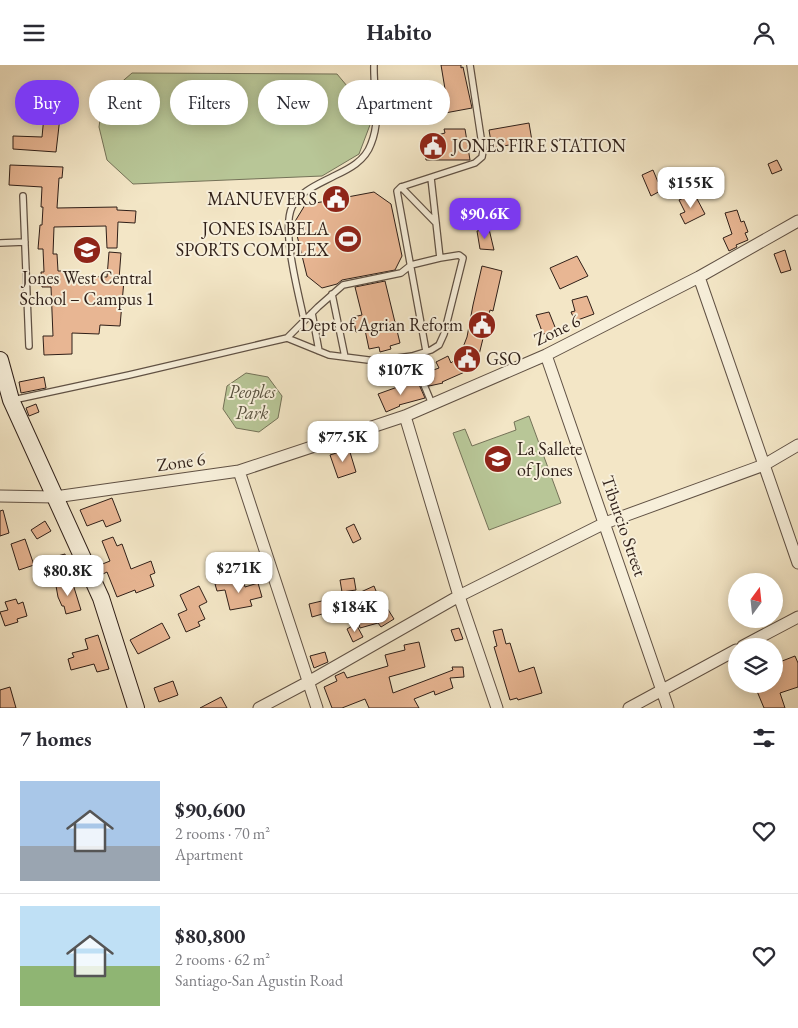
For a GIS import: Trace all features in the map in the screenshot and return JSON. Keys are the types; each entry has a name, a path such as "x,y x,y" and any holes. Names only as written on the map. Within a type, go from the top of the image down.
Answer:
{"main road":[{"path":"0,360 11,400 100,599 136,708"}],"street":[{"name":"Zone 6","path":"0,496 55,497 239,471 405,416 546,355 700,277 798,221"},
{"path":"700,277 798,563"},
{"name":"Tiburcio Street","path":"546,355 668,708"},
{"path":"405,416 460,596 497,708"},
{"path":"259,708 460,596 605,523 764,465 798,445"},
{"path":"239,471 318,708"},
{"path":"758,638 798,617"},
{"path":"629,708 728,654"}],"lane":[{"path":"304,321 291,255 288,223 292,207 309,189 350,168 363,158 371,145 378,119 374,65"},
{"path":"400,187 475,163 482,157 482,138 470,65"},
{"path":"431,178 440,258"},
{"path":"400,187 436,223"},
{"path":"400,187 397,194 426,351"},
{"path":"23,196 29,346"},
{"path":"0,243 25,242"},
{"path":"11,400 287,338 343,285 401,273 411,265 440,258 459,255 463,258 444,334 439,345 426,351 376,361 329,355 287,338"},
{"path":"332,294 345,357"},
{"path":"312,313 319,351"},
{"path":"412,355 432,404"}],"green space":[{"path":"132,73 337,74 342,80 338,80 338,125 370,125 359,154 322,176 133,184 107,160 99,125 160,125 160,80 124,80"},
{"name":"Peoples Park","path":"246,373 268,377 282,396 278,418 259,432 236,428 223,409 227,386"},
{"path":"529,416 561,503 489,530 453,433 465,429 472,446 516,430 514,422"}],"building":[{"path":"441,65 461,65 472,108 450,112 450,80 444,80"},
{"path":"529,123 532,141 492,148 489,130"},
{"path":"43,125 59,125 56,152 13,149 13,136 42,137"},
{"path":"444,129 465,129 470,160 426,160 423,139 445,133"},
{"path":"777,160 782,170 772,174 768,164"},
{"path":"10,165 63,167 62,178 59,178 57,208 117,207 117,210 136,211 135,223 118,222 117,248 107,248 106,226 54,227 53,254 57,254 58,271 69,271 69,276 107,277 109,252 121,253 119,279 124,280 120,326 100,325 99,334 72,333 72,354 44,355 43,336 53,336 51,287 42,287 41,272 44,272 43,249 38,249 40,225 42,225 42,187 9,185"},
{"path":"653,170 658,182 674,173 679,181 651,196 642,175"},
{"name":"JONES ISABELA SPORTS COMPLEX","path":"374,192 391,204 402,256 395,270 342,280 337,284 322,288 307,276 294,223 305,205"},
{"path":"688,196 690,200 696,197 705,214 685,224 680,214 685,212 679,200"},
{"path":"737,210 741,222 744,221 748,232 745,233 748,240 736,245 737,247 729,251 723,238 732,234 725,213"},
{"path":"489,229 494,250 480,249 477,231"},
{"path":"785,250 791,270 781,273 774,254"},
{"path":"577,256 588,276 560,289 550,268"},
{"path":"482,266 502,271 493,311 490,310 476,367 443,383 429,386 425,373 439,368 436,362 448,356 451,363 460,355 467,337"},
{"path":"385,281 400,343 390,346 391,349 380,352 379,347 369,349 365,330 356,332 353,317 362,315 355,287"},
{"path":"587,296 594,314 575,321 571,312 575,311 572,300"},
{"path":"549,312 557,332 543,334 536,315"},
{"path":"44,377 46,388 21,393 19,382"},
{"path":"417,380 425,398 399,405 386,412 378,394"},
{"path":"36,404 39,412 29,416 26,408"},
{"path":"349,449 356,472 338,478 330,455"},
{"path":"112,498 121,521 106,527 103,520 87,526 80,510"},
{"path":"3,510 9,533 0,536 0,511"},
{"path":"45,521 51,531 37,539 31,530"},
{"path":"354,524 361,539 353,543 346,528"},
{"path":"113,537 117,546 122,544 131,569 151,561 155,573 150,575 154,586 136,593 135,590 117,597 107,572 103,574 100,565 110,561 102,541"},
{"path":"25,539 34,565 19,570 11,544"},
{"path":"65,554 68,566 53,570 50,558"},
{"path":"354,578 356,590 342,592 340,580"},
{"path":"243,579 245,587 258,583 262,597 250,600 252,606 230,610 225,590 217,591 215,584"},
{"path":"72,581 81,610 66,614 64,606 62,606 58,597 56,586"},
{"path":"199,586 207,602 199,606 205,619 198,622 200,626 186,632 178,614 187,610 180,595"},
{"path":"374,586 380,601 382,600 394,619 381,627 378,623 360,628 352,596"},
{"path":"16,599 18,604 23,602 27,616 17,619 18,622 5,626 0,612 8,610 5,602"},
{"path":"326,600 329,612 312,617 309,604"},
{"path":"162,623 170,638 138,654 130,640"},
{"path":"356,624 363,637 353,642 347,629"},
{"path":"459,628 463,639 455,641 451,630"},
{"path":"502,629 506,644 510,643 519,672 534,667 542,693 518,700 517,698 510,700 494,647 497,646 493,631"},
{"path":"98,635 109,669 97,672 94,664 71,670 68,659 74,657 72,653 88,649 85,639"},
{"path":"419,642 425,667 389,677 393,693 453,670 452,667 463,667 464,677 450,678 453,688 435,695 434,691 414,699 419,708 369,708 365,699 342,708 332,708 324,687 337,681 335,676 344,672 347,678 388,666 385,655 405,650 404,645"},
{"path":"325,652 328,662 314,668 310,656"},
{"path":"795,656 798,663 798,687 783,692 783,661"},
{"path":"173,681 178,695 159,702 154,688"},
{"path":"10,687 16,708 0,708 0,690"},
{"path":"758,693 780,693 785,708 764,708"},
{"path":"221,697 227,708 200,708"}],"place":[{"name":"JONES FIRE STATION","path":"433,146"},
{"name":"MANUEVERS","path":"336,199"},
{"name":"JONES ISABELA SPORTS COMPLEX","path":"348,239"},
{"name":"Jones West Central School – Campus 1","path":"87,250"},
{"name":"Dept of Agrian Reform","path":"482,325"},
{"name":"GSO","path":"467,359"},
{"name":"La Sallete of Jones","path":"498,459"}]}
